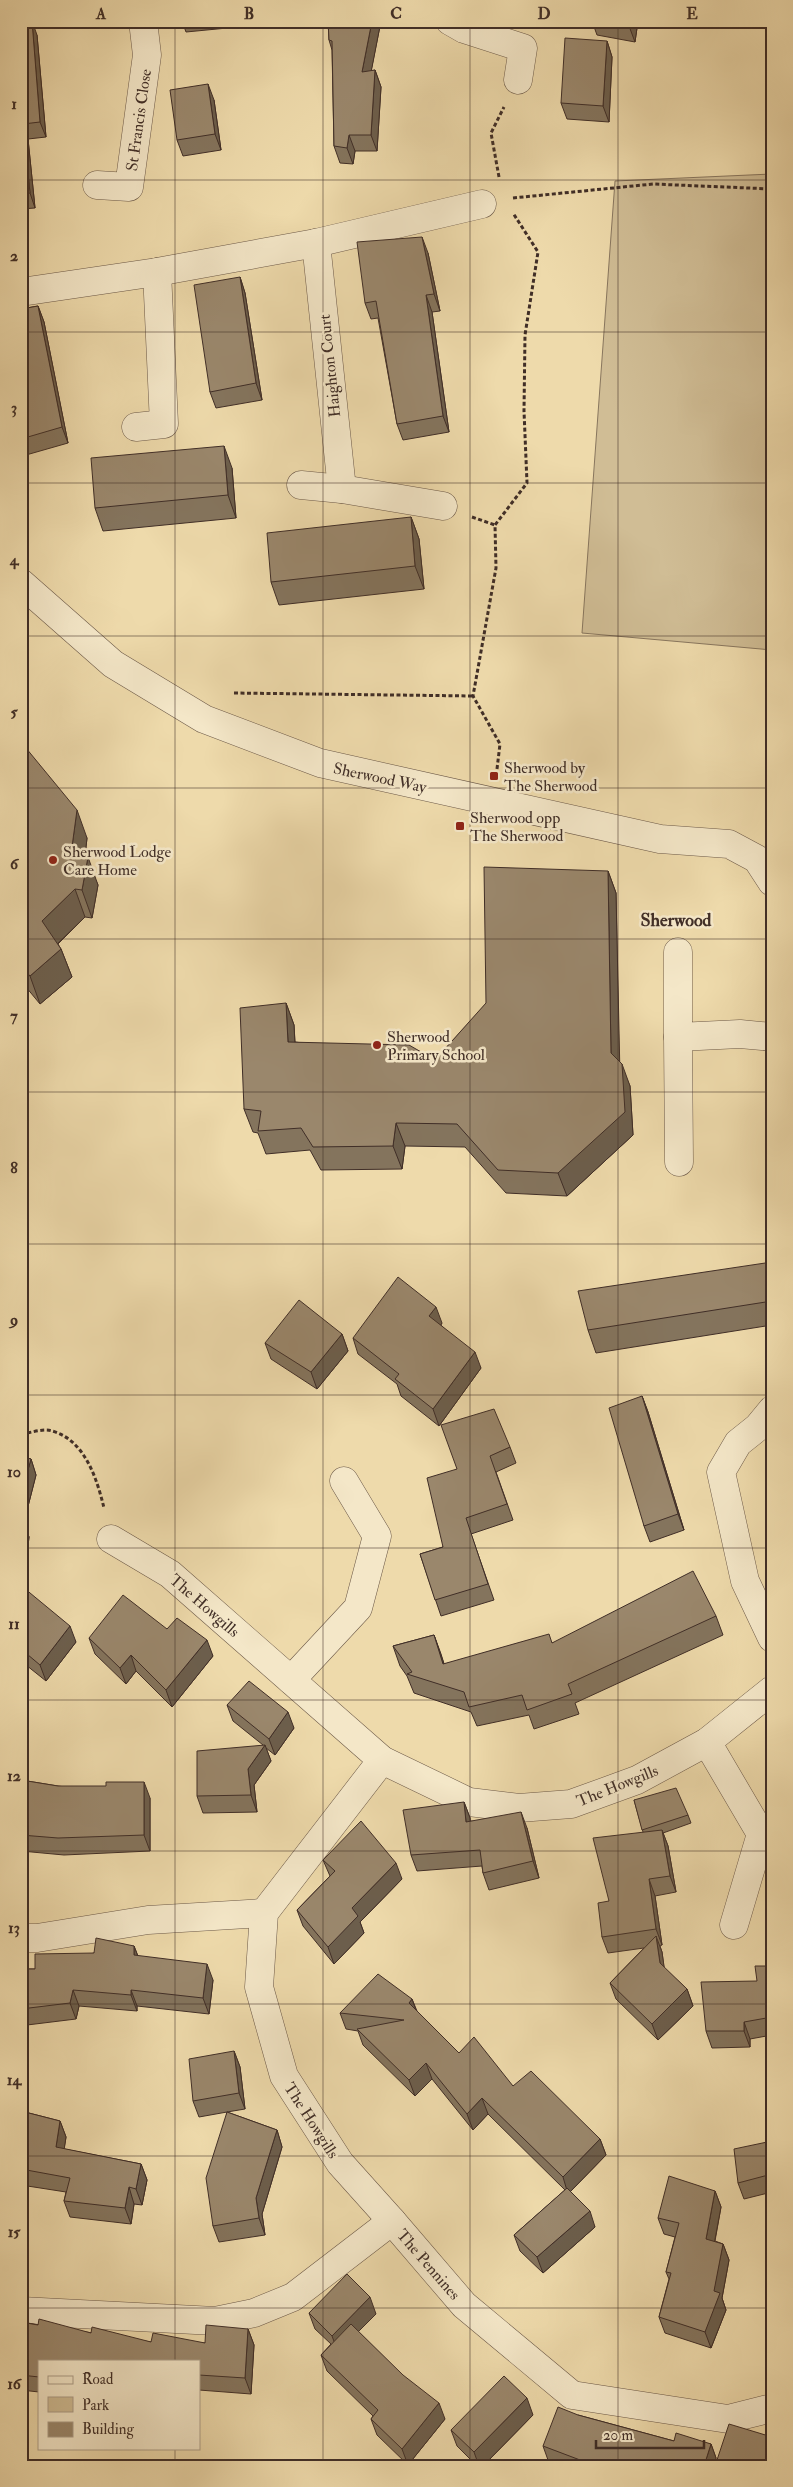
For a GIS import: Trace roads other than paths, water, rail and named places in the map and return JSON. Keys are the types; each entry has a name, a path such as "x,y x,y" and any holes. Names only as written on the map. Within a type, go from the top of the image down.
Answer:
{"street":[{"name":"St Francis Close","path":"96,186 129,187 147,55 143,21"},
{"path":"450,21 464,29 524,48 518,80"},
{"path":"21,292 157,272 316,243 493,202"},
{"name":"Haighton Court","path":"316,243 342,489"},
{"path":"136,427 164,424 157,272"},
{"path":"301,485 342,489 443,506"},
{"name":"Sherwood Way","path":"21,583 113,664 204,719 320,763 660,839 729,844 757,859 772,882"},
{"path":"678,952 679,1162"},
{"path":"678,1037 740,1034 772,1037"},
{"path":"772,1410 758,1427 738,1443 721,1472 745,1581 772,1638"},
{"path":"291,1680 358,1608 377,1536 344,1481"},
{"name":"The Howgills","path":"111,1539 170,1574 382,1760 469,1802 519,1808 571,1804 637,1780 707,1742 772,1690"},
{"path":"707,1742 761,1834 734,1925"},
{"path":"21,1938 37,1938 148,1920 264,1913 382,1760"},
{"name":"The Howgills","path":"264,1913 259,1987 284,2076 340,2163 392,2221"},
{"name":"The Pennines","path":"21,2311 215,2321 254,2313 292,2297 392,2221 464,2305 572,2395 728,2419 772,2408"}],"place":[{"name":"Sherwood by The Sherwood","path":"494,776"},
{"name":"Sherwood opp The Sherwood","path":"460,826"},
{"name":"Sherwood Lodge Care Home","path":"53,860"},
{"name":"Sherwood Primary School","path":"377,1045"}],"district":[{"name":"Sherwood","path":"676,920"}]}
